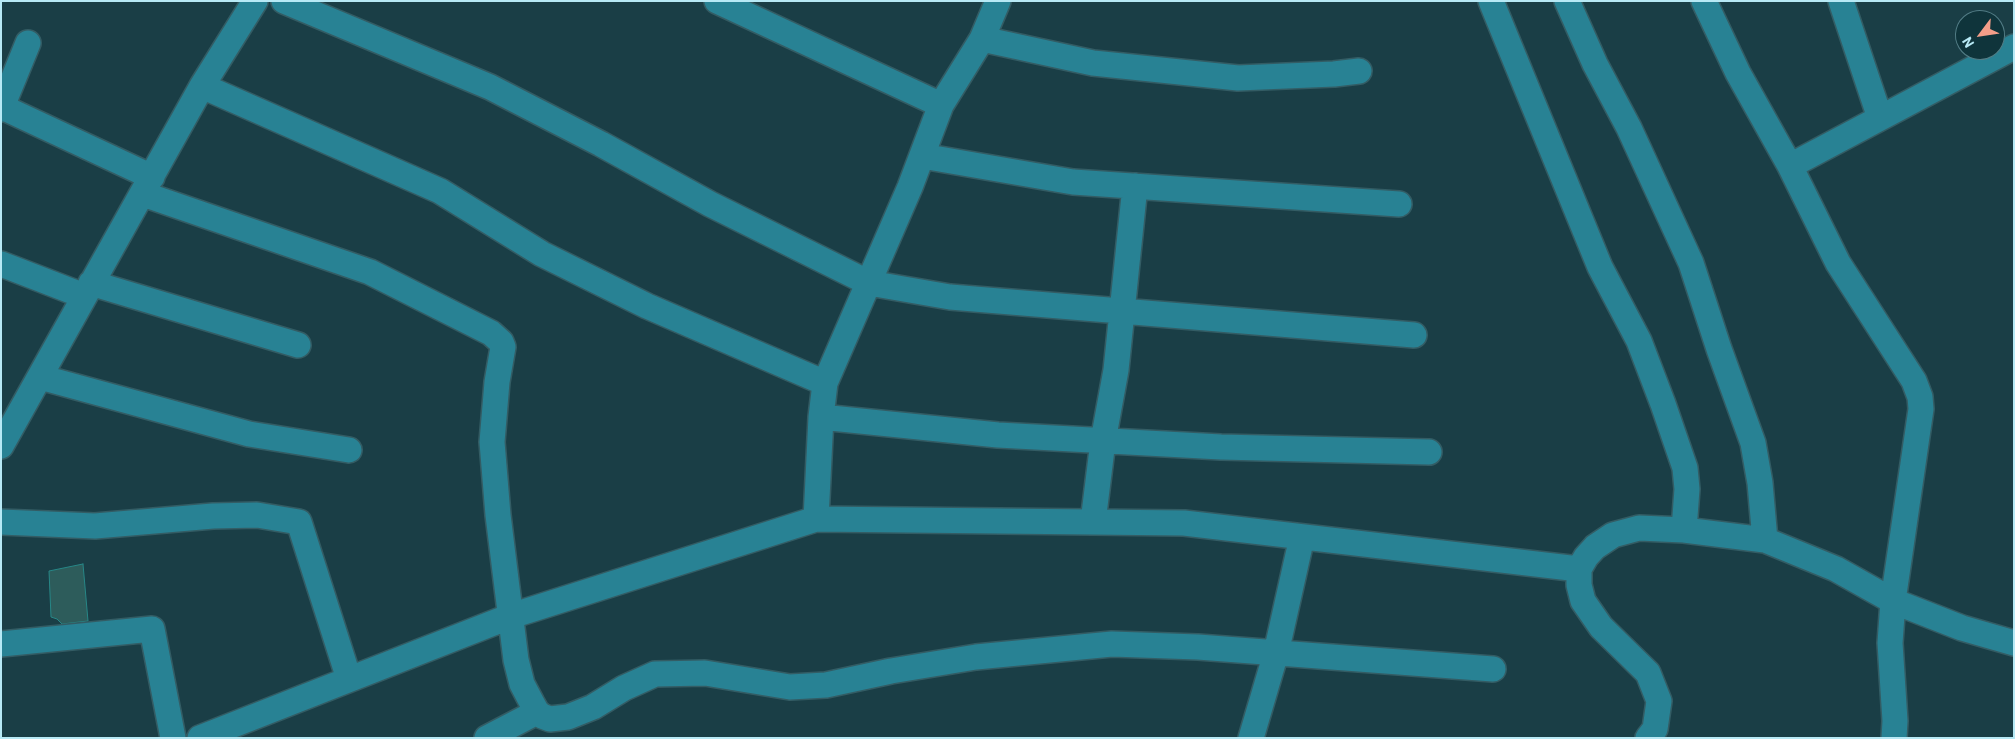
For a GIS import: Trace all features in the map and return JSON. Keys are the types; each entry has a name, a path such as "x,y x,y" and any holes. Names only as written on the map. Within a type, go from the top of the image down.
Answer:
{"street":[{"path":"1,446 9,414 40,377 87,289 202,86 255,1"},
{"path":"284,1 490,87 601,144 710,204 869,283 950,297 1414,335"},
{"path":"717,1 942,105"},
{"path":"816,519 821,417 825,383 869,283 942,105 982,39 998,1"},
{"path":"1491,1 1600,267 1638,341 1663,404 1685,468 1687,489 1684,530"},
{"path":"1566,1 1595,64 1629,128 1691,262 1719,349 1753,443 1760,483 1765,540"},
{"path":"1704,1 1738,73 1790,166 1838,263 1914,380 1920,397 1921,409 1893,601 1890,644 1895,721 1894,738"},
{"path":"1841,1 1880,118"},
{"path":"982,39 1092,63 1238,78 1334,74 1359,70"},
{"path":"28,43 2,108 147,185 370,272 491,333 501,342 503,347 497,382 492,442 498,515 516,660 522,684 537,712 550,718 568,717 655,674 705,672 790,687 826,685 891,670 976,657 1112,644 1198,647 1493,669"},
{"path":"1790,166 2014,47"},
{"path":"202,86 440,191 542,254 647,306 825,383"},
{"path":"922,156 1073,182 1399,204"},
{"path":"1093,522 1103,440 1116,370 1135,186"},
{"path":"1,264 298,345"},
{"path":"40,377 249,434 350,450"},
{"path":"821,417 998,435 1221,447 1429,452"},
{"path":"1,522 95,526 212,516 257,515 299,522 349,679"},
{"path":"200,738 511,616 816,519 1184,523 1579,569"},
{"path":"1648,738 1655,729 1659,701 1648,673 1601,627 1583,601 1579,585 1579,569 1595,547 1613,535 1639,528 1684,530 1765,540 1836,569 1893,601 1962,628 2014,643"},
{"path":"1251,738 1276,653 1302,537"},
{"path":"1,644 152,629 173,738"},
{"path":"487,738 537,712"}],"building":[{"path":"83,564 88,621 62,624 57,619 51,617 49,571"}]}
